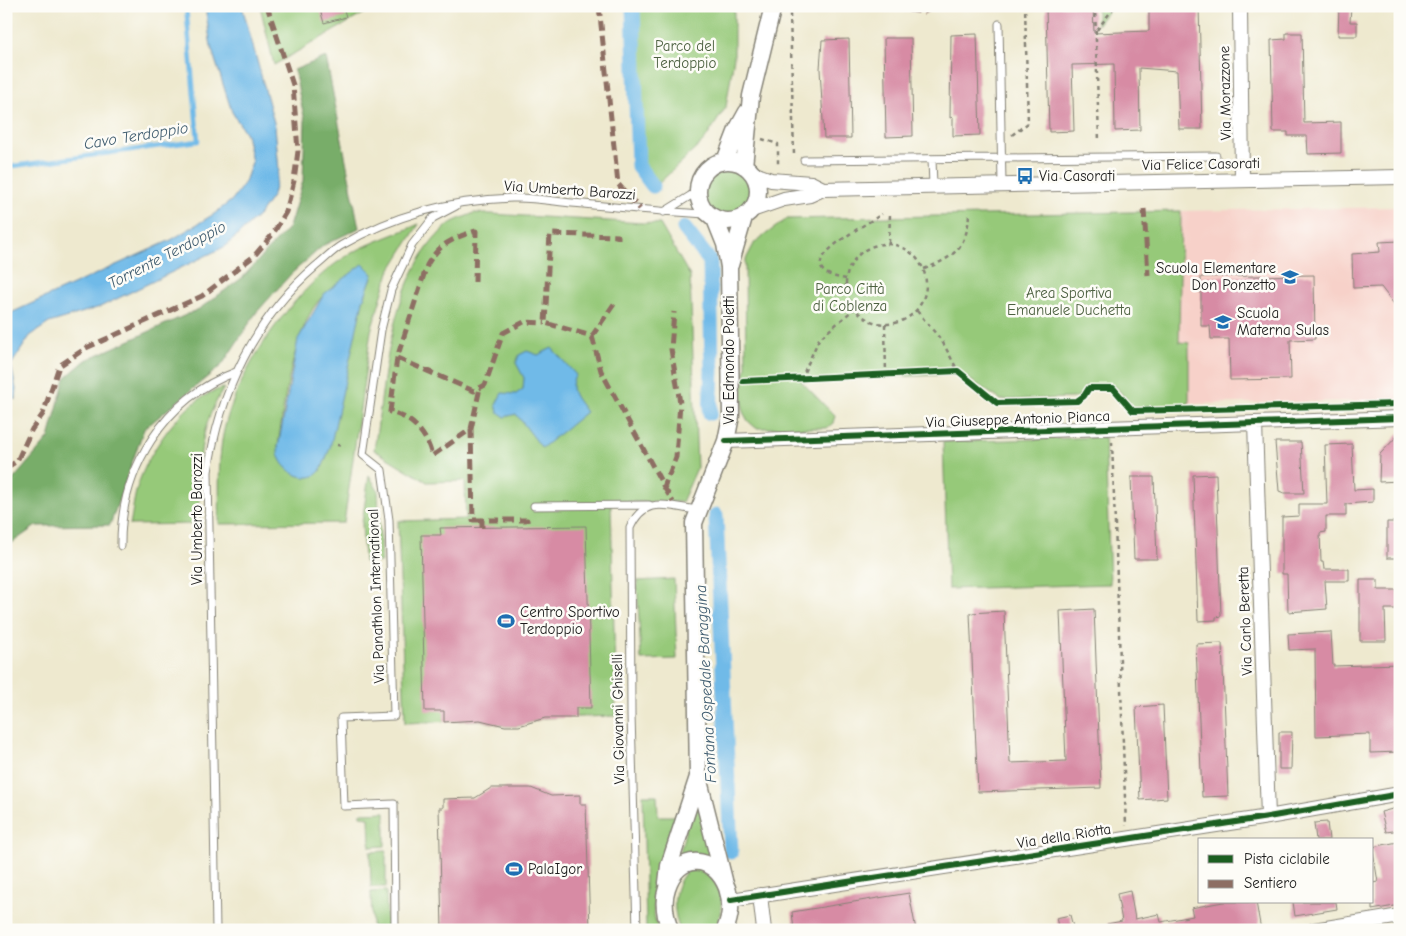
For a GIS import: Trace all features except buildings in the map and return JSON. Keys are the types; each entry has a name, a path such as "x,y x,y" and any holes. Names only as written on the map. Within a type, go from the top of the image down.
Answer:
{"street":[{"path":"748,213 758,191 748,169 748,110 773,6"},
{"name":"Via Morazzone","path":"1240,6 1242,180"},
{"path":"725,161 736,130 748,110"},
{"path":"725,161 735,162 770,180 811,183 823,189 810,195 784,199 725,222 711,216 701,206 698,191 701,177 707,169 725,161"},
{"name":"Via Felice Casorati","path":"823,189 1400,176"},
{"name":"Via Edmondo Poletti","path":"729,267 748,213"},
{"name":"Via Edmondo Poletti","path":"711,216 725,244 729,267 731,416 726,441 694,523 698,777 724,880 731,900"},
{"name":"Via Giuseppe Antonio Pianca","path":"726,441 1400,418"},
{"name":"Via Carlo Beretta","path":"1255,423 1268,817"},
{"name":"Via Edmondo Poletti","path":"669,930 664,909 669,866 698,777"},
{"name":"Via della Riotta","path":"731,900 1268,817 1400,794"},
{"path":"667,886 678,870 694,862 704,862 712,866 724,880"},
{"path":"760,895 764,930"},
{"path":"727,927 731,900"},
{"path":"1314,930 1400,916"}],"lane":[{"path":"999,24 1002,185"},
{"path":"804,160 1216,156"},
{"path":"932,159 933,186"},
{"path":"664,213 698,191"},
{"name":"Via Umberto Barozzi","path":"216,930 208,472 212,442 236,372 265,321 297,283 341,245 411,214 465,201 514,198 711,216"},
{"name":"Via Panathlon International","path":"395,930 394,804 344,806 341,718 394,716 389,520 382,470 363,455 381,330 391,290 412,245 432,218 465,201"},
{"path":"121,546 120,525 125,500 137,464 154,433 191,396 214,380 236,372"},
{"path":"534,506 650,505 699,511"},
{"name":"Via Giovanni Ghiselli","path":"637,930 631,715 630,528 638,512 650,505"}],"path":[{"path":"1011,136 1028,123 1025,6"},
{"path":"1095,6 1099,142"},
{"path":"1096,31 1115,6"},
{"path":"790,14 794,157"},
{"path":"761,138 778,144 778,167 786,167"},
{"path":"924,268 948,260 957,250 969,230 969,213"},
{"path":"846,279 826,274 821,262 823,256 831,246 882,214"},
{"path":"889,243 890,214"},
{"path":"889,243 910,251 924,268 926,291 917,311 897,323 873,322 854,309 848,298 846,279 851,264 858,254 867,248 889,243"},
{"path":"801,378 819,339 854,309"},
{"path":"917,311 942,341 958,371 964,377"},
{"path":"885,324 886,375"},
{"path":"949,372 958,371"},
{"path":"876,376 895,375"},
{"path":"791,379 810,378"},
{"path":"1112,428 1127,839"},
{"path":"337,445 345,446"}],"shaded area":[{"name":"Scuola Elementare Don Ponzetto","path":"1400,207 1400,400 1189,404 1189,343 1179,343 1181,211"}],"green space":[{"path":"260,6 377,6 274,65"},
{"name":"Parco del Terdoppio","path":"637,6 734,6 734,57 726,107 704,141 657,185 637,154"},
{"path":"1097,6 1112,6 1097,25"},
{"path":"326,57 359,228 324,245 291,274 256,313 222,365 144,429 110,525 36,526 6,547 6,493 11,482 49,438 65,378 86,360 199,309 242,278 289,227 303,181 305,121 294,70"},
{"path":"732,169 744,175 749,183 749,201 744,209 736,214 722,215 710,209 705,201 704,187 710,175 718,170"},
{"path":"1181,211 1179,342 1189,343 1189,404 1134,408 1116,387 1085,387 1081,395 1075,398 1001,400 961,374 801,381 835,416 833,423 827,428 756,428 748,421 743,412 742,386 746,367 745,261 755,242 787,219"},
{"path":"474,213 660,224 690,276 697,468 682,502 611,502 616,716 545,718 519,726 505,726 480,720 405,723 398,521 466,519 465,481 427,482 374,450 393,331 401,301 412,273 427,248 447,226 456,220"},
{"path":"419,224 389,272 371,331 344,523 219,524 220,457 226,422 236,394 266,339 306,289 328,269 358,250","holes":["373,274 363,301 278,447 292,366 305,325 314,308 328,292"]},
{"path":"224,388 214,405 203,438 200,470 200,524 130,525 140,479 153,452 163,437 185,411 197,401 210,393"},
{"path":"1105,437 1110,584 948,589 943,442"},
{"path":"369,475 378,491 381,562 364,562 362,523"},
{"path":"674,579 677,659 641,660 637,581"},
{"path":"696,789 717,863 678,860"},
{"path":"643,795 657,795 658,816 676,816 657,872 654,901 658,930 646,930"},
{"path":"385,812 385,846 370,847 369,817 361,816 361,813"},
{"path":"386,851 386,887 371,887 370,852"},
{"path":"703,868 715,883 721,896 721,911 715,930 680,930 675,907 678,884 687,871"},
{"path":"386,891 387,927 372,927 371,892"}],"water":[{"name":"Torrente Terdoppio","path":"205,6 242,6 275,126 279,170 273,195 259,215 226,246 100,307 49,323 30,336 11,365 16,389 16,400 8,397 6,401 6,318 13,312 171,240 214,214 232,200 245,182 252,162 246,134 232,112 211,47"},
{"path":"363,264 373,274 363,301 330,448 320,471 310,477 298,476 283,464 279,456 278,447 298,339 324,294"},
{"path":"552,348 576,375 573,380 572,390 586,412 542,448 516,414 505,417 498,412 496,404 502,393 516,394 523,389 524,378 516,363 519,355 527,351 538,355"}],"waterway":[{"name":"Cavo Terdoppio","path":"6,167 198,141 186,6"},
{"name":"Fontana Ospedale Baraggina","path":"633,6 638,166 653,186"},
{"name":"Fontana Ospedale Baraggina","path":"684,228 710,261 712,371 710,413"},
{"name":"Fontana Ospedale Baraggina","path":"716,515 731,852"}],"marked path":[{"path":"6,468 17,461 32,429 43,414 59,366 86,348 202,296 254,256 273,234 286,212 294,181 298,151 293,85 267,6"},
{"path":"599,6 618,184 640,209"},
{"path":"879,6 924,12 936,6"},
{"path":"1144,209 1148,275"},
{"path":"475,282 476,231 447,243 436,252 427,265 397,358 474,391 485,385 503,333 524,322 545,323"},
{"path":"614,304 592,336 545,323 550,234 618,236 618,239"},
{"path":"592,336 601,371 664,487 676,457 680,403 671,349 674,312"},
{"path":"397,358 390,412 412,422 422,434 432,456 471,429 480,388"},
{"path":"471,429 473,520 482,520"},
{"path":"664,487 673,502"},
{"path":"482,528 482,520 527,520 528,527"}],"cycle path":[{"path":"743,381 958,371 997,403 1077,401 1084,396 1089,388 1113,388 1133,411 1400,404"},
{"path":"726,441 1400,418"},
{"path":"731,900 1268,817 1400,794"}],"place":[{"name":"Via Casorati","path":"1025,176"},
{"name":"Scuola Elementare Don Ponzetto","path":"1290,277"},
{"name":"Scuola Materna Sulas","path":"1223,322"},
{"name":"Centro Sportivo Terdoppio","path":"506,621"},
{"name":"PalaIgor","path":"514,869"}],"park label":[{"name":"Parco Città di Coblenza","path":"850,298"},
{"name":"Area Sportiva Emanuele Duchetta","path":"1069,302"}]}
